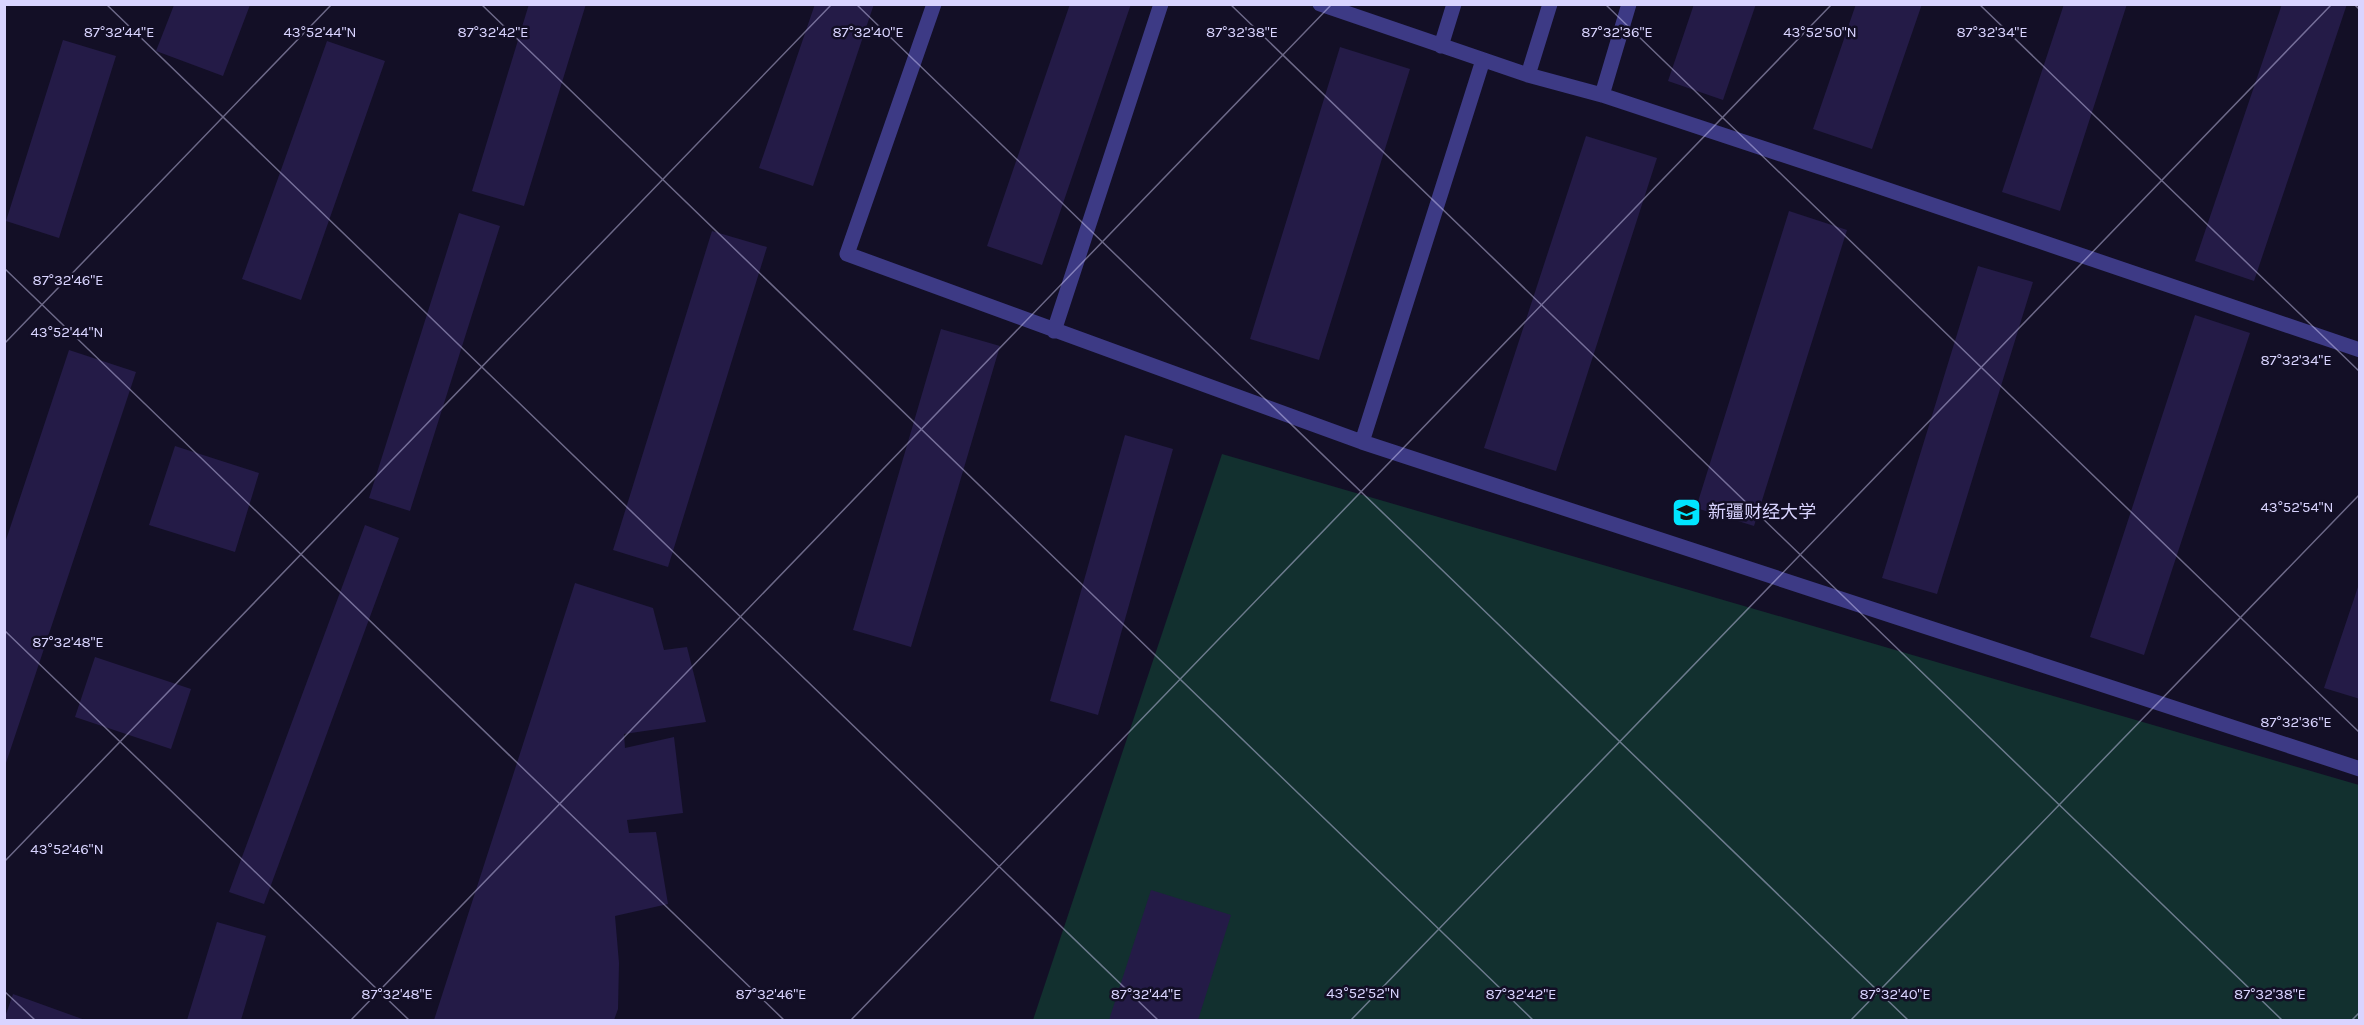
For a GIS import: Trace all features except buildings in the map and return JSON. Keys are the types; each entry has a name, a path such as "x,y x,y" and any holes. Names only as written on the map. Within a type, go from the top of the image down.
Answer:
{"lane":[{"path":"934,4 847,254 1362,442 2360,769"},
{"path":"1054,331 1161,4"},
{"path":"1320,4 1528,75 1602,95 1859,180 2360,350"},
{"path":"1441,46 1454,4"},
{"path":"1528,75 1550,4"},
{"path":"1602,95 1629,4"},
{"path":"1362,442 1483,60"}],"green space":[{"path":"1222,454 2359,785 2359,1020 1033,1020"}],"place":[{"name":"新疆财经大学","path":"1687,512"}]}
